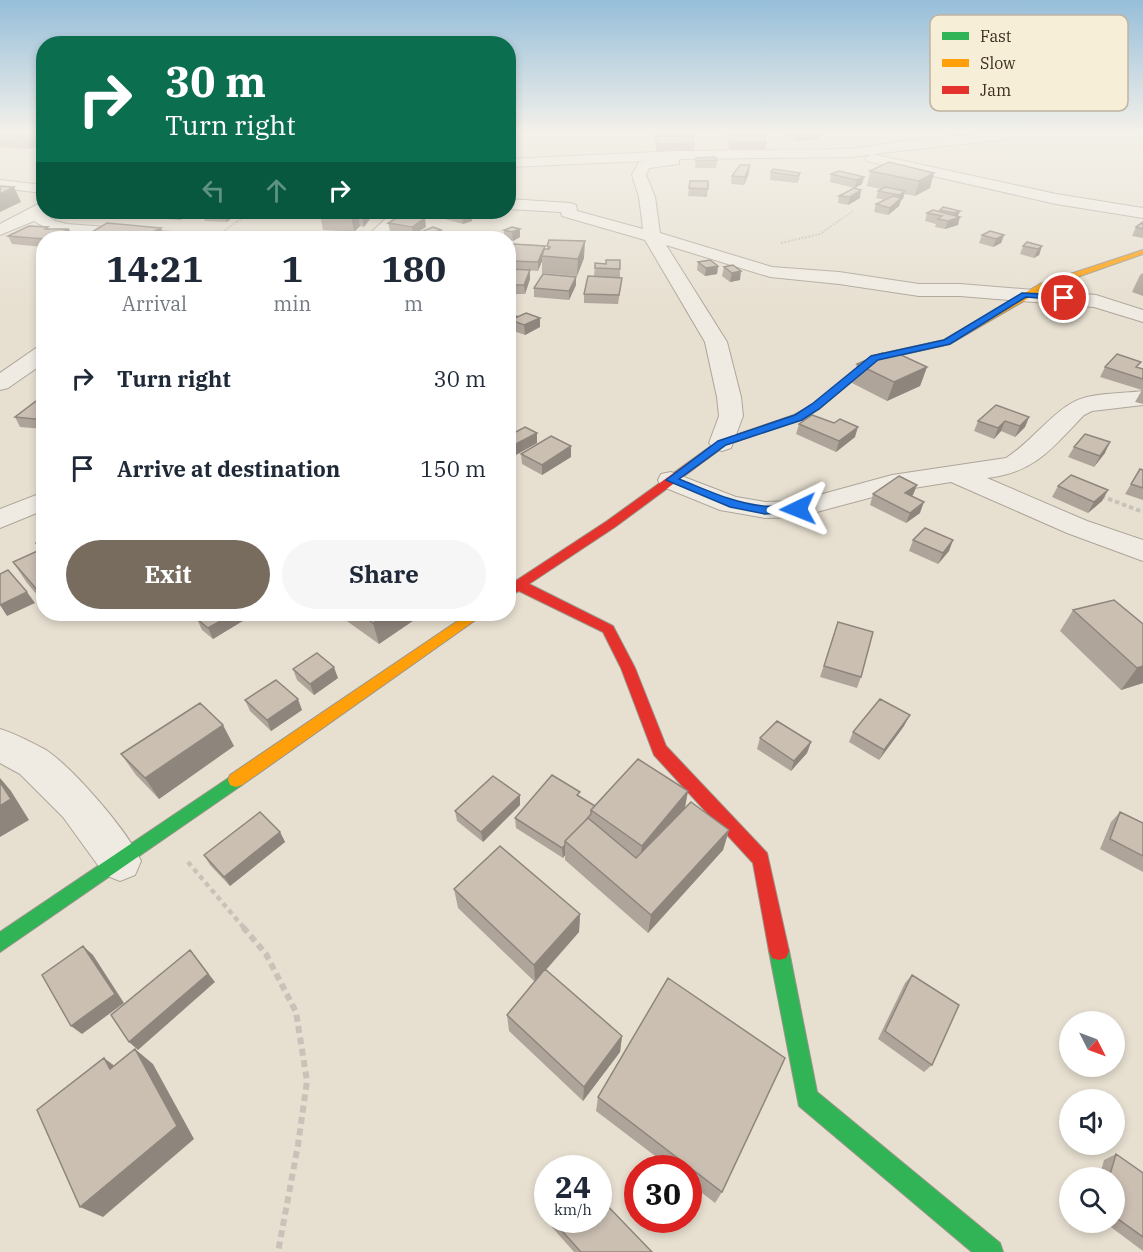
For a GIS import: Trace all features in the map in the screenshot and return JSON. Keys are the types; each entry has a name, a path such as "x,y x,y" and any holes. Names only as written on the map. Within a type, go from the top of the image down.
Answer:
{"street":[{"path":"639,191 639,204 652,237 716,342 729,397 731,416 722,443"},
{"path":"1019,191 1056,200 1143,213"},
{"path":"516,205 570,208 604,206"},
{"path":"570,208 568,213 770,272 839,278 888,287 1024,295 1096,302 1143,316"},
{"path":"0,230 36,212"},
{"path":"45,219 49,224 66,229 93,231"},
{"path":"381,231 394,219"},
{"path":"516,587 610,524 722,443 798,417 816,406 875,358 947,342 1024,295 1143,252"},
{"path":"0,383 36,358"},
{"path":"671,480 730,504 765,510 798,509 892,483 954,472 996,469 1015,464 1031,454 1076,410 1086,405 1143,398"},
{"path":"954,472 1077,527 1143,551"},
{"path":"0,519 36,504"},
{"path":"516,589 608,629 628,668 660,750 761,859 807,1098 991,1252"},
{"path":"0,943 467,621"},
{"path":"0,744 34,763 77,805 120,861"}],"path":[{"path":"741,263 766,248 820,234 853,212"},
{"path":"223,231 239,219"},
{"path":"163,831 266,954 296,1012 307,1081 298,1145 278,1252"}],"building":[{"path":"848,191 859,191 850,197 839,196"},
{"path":"880,191 904,191 899,195"},
{"path":"893,196 901,198 890,208 876,204"},
{"path":"943,207 960,211 954,213 940,210"},
{"path":"933,210 960,217 948,221 938,219 942,216 927,213"},
{"path":"395,219 424,219 412,227 388,223"},
{"path":"1143,222 1143,229 1136,227"},
{"path":"107,223 161,228 155,231 94,231"},
{"path":"29,226 69,229 36,231 36,238 8,236"},
{"path":"433,227 441,230 438,231 423,231"},
{"path":"512,227 520,229 515,231 504,230"},
{"path":"990,231 1004,235 996,239 982,235"},
{"path":"549,240 585,241 578,259 542,256 544,249 550,247 547,246"},
{"path":"1027,242 1042,246 1038,249 1023,246"},
{"path":"516,244 545,246 538,262 516,261"},
{"path":"606,260 620,260 620,269 595,268 595,263 606,264"},
{"path":"710,260 718,266 706,268 698,262"},
{"path":"733,265 741,271 732,273 724,267"},
{"path":"516,269 530,270 524,285 516,285"},
{"path":"543,274 576,277 569,291 534,288"},
{"path":"588,276 622,278 619,295 584,294"},
{"path":"526,313 540,318 524,325 516,322 516,318"},
{"path":"882,353 889,357 897,353 927,367 894,382 857,364"},
{"path":"1117,354 1141,362 1136,367 1143,369 1143,379 1105,367"},
{"path":"36,401 36,419 15,417"},
{"path":"996,405 1029,417 1020,426 1005,421 998,428 978,421"},
{"path":"812,415 834,423 840,419 858,427 839,441 799,424"},
{"path":"525,427 537,433 516,444 516,432"},
{"path":"1085,434 1110,442 1100,456 1074,447"},
{"path":"551,436 571,446 542,465 521,454"},
{"path":"1140,469 1143,470 1143,488 1131,484"},
{"path":"1071,475 1108,490 1094,502 1058,486"},
{"path":"899,476 917,485 905,493 924,502 910,513 873,494"},
{"path":"925,528 953,540 943,553 913,540"},
{"path":"36,552 36,589 13,562"},
{"path":"8,570 27,592 0,605 0,574"},
{"path":"1114,600 1143,624 1143,666 1137,668 1073,610"},
{"path":"199,621 220,621 208,628"},
{"path":"838,622 873,632 861,677 824,666"},
{"path":"317,653 334,667 310,684 293,669"},
{"path":"276,680 298,699 267,720 245,700"},
{"path":"880,699 910,715 884,750 853,732"},
{"path":"200,703 223,725 145,778 121,754"},
{"path":"777,721 811,742 794,761 760,738"},
{"path":"638,759 688,791 642,846 591,810"},
{"path":"552,775 580,792 577,795 595,806 585,821 565,841 562,848 515,818"},
{"path":"493,776 520,795 481,832 455,811"},
{"path":"0,782 11,799 0,806"},
{"path":"691,802 729,830 651,915 565,841 588,818 636,858"},
{"path":"260,812 280,832 224,877 204,855"},
{"path":"1120,812 1143,823 1143,856 1110,839"},
{"path":"500,846 580,914 534,965 454,889"},
{"path":"83,946 115,994 71,1026 42,975"},
{"path":"190,950 208,974 129,1042 111,1015"},
{"path":"545,969 622,1036 584,1087 507,1015"},
{"path":"912,975 959,1005 932,1065 885,1031"},
{"path":"668,978 785,1058 722,1192 702,1177 702,1155 674,1155 598,1097"},
{"path":"135,1049 177,1126 80,1207 37,1110 104,1058 110,1069"},
{"path":"1117,1155 1143,1173 1143,1237 1125,1224 1125,1167 1112,1167"},
{"path":"612,1211 624,1223 624,1233 634,1233 652,1252 581,1252 564,1233 612,1233"}],"traffic: fast":[{"path":"0,943 236,780"},
{"path":"779,951 807,1098 991,1252"}],"traffic: slow":[{"path":"867,364 875,358 947,342 1043,286 1143,252"},
{"path":"236,780 467,621"}],"traffic: jam":[{"path":"516,587 611,524 722,443 798,417 816,407 867,364"},
{"path":"519,585 608,629 628,668 660,750 761,859 779,951"}],"route":[{"path":"798,509 765,510 730,504 671,480 722,443 798,417 816,406 875,358 947,342 1024,295 1064,298"}]}
